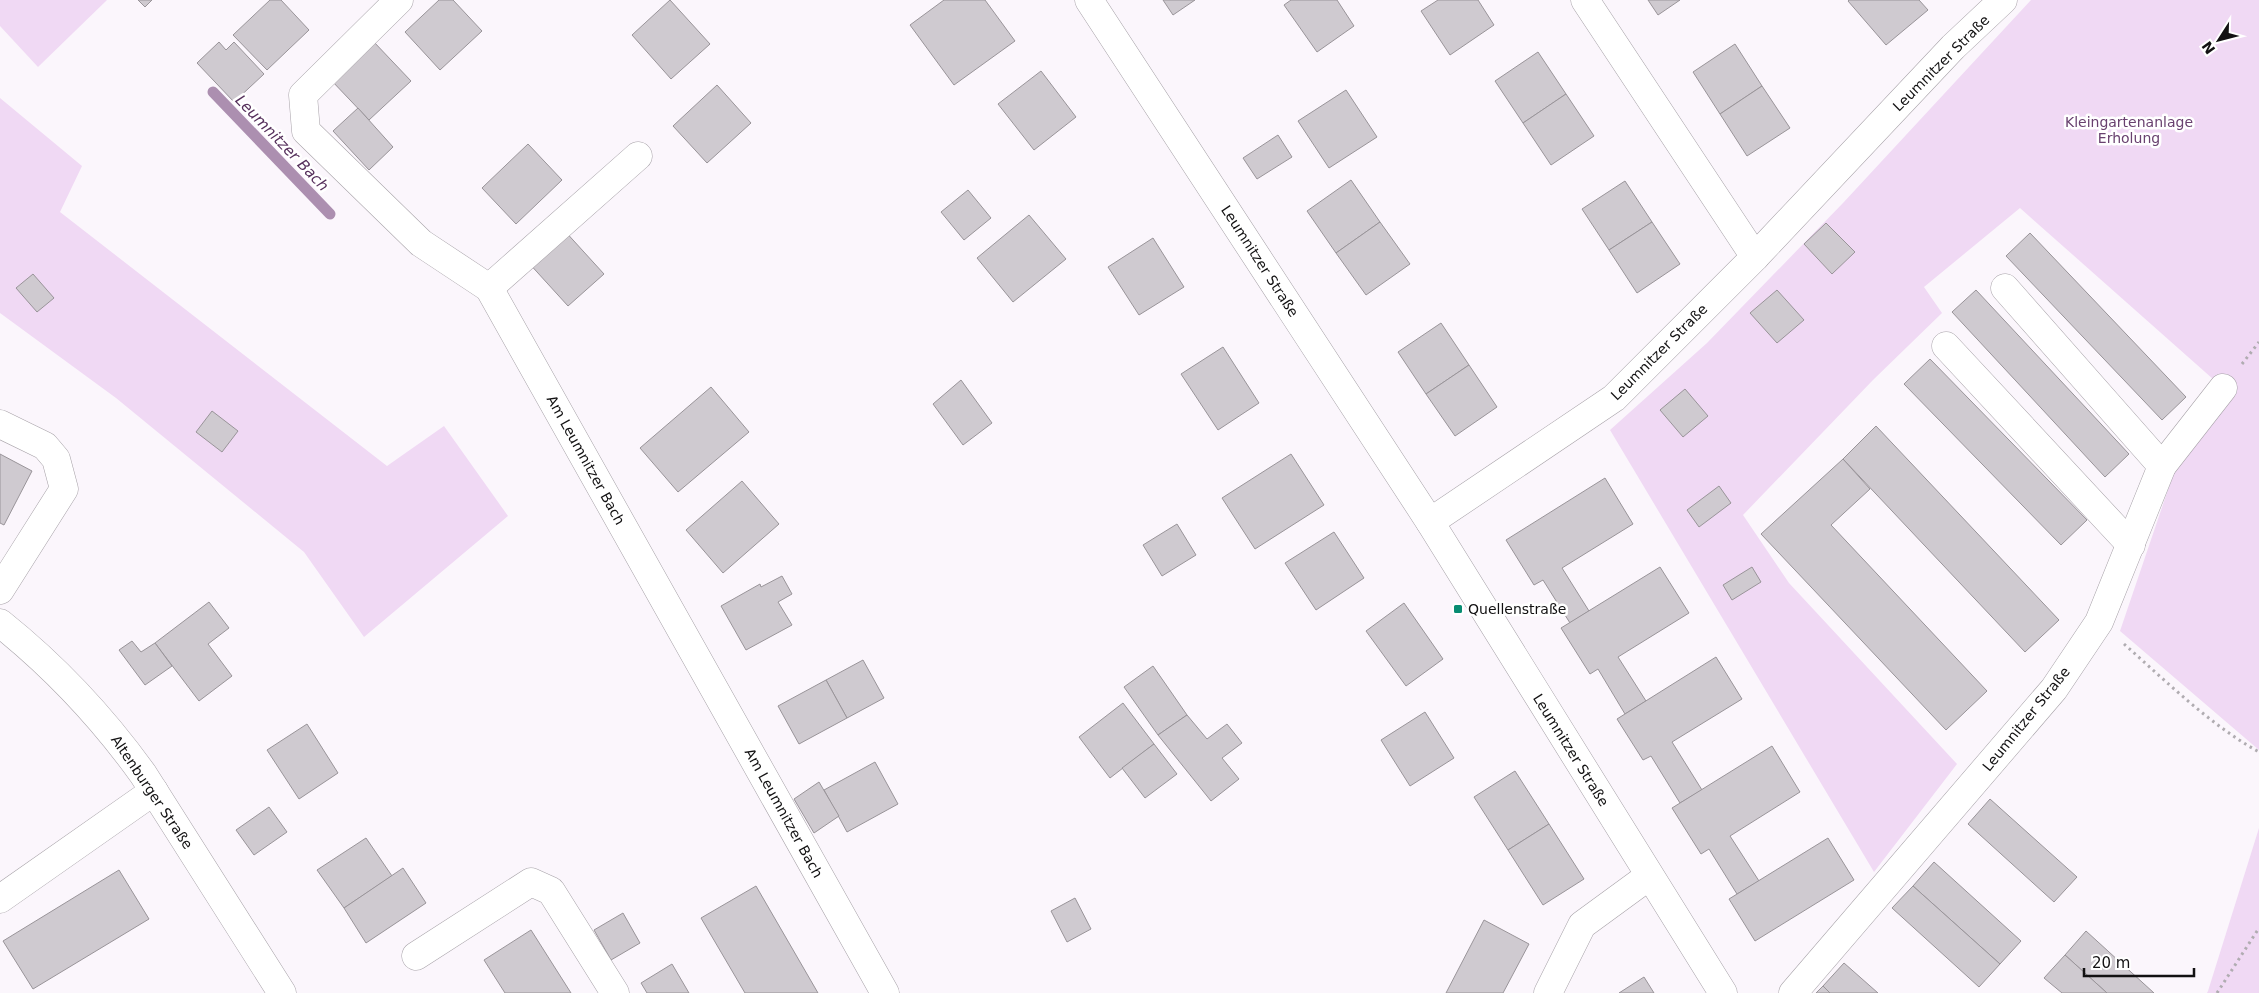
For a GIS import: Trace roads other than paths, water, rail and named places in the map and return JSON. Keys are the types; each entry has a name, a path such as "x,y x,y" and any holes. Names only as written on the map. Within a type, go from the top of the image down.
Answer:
{"street":[{"name":"Am Leumnitzer Bach","path":"399,0 303,95 306,130 421,243 489,288 885,993"},
{"name":"Leumnitzer Straße","path":"1089,0 1430,522 1649,876"},
{"path":"1585,0 1755,256"},
{"name":"Leumnitzer Straße","path":"1430,522 1614,398 1755,256 1953,47 2004,0"},
{"path":"489,288 638,156"},
{"path":"2005,288 2162,466"},
{"path":"1946,346 2131,546"},
{"name":"Leumnitzer Straße","path":"1793,993 2054,689 2099,622 2162,466 2223,388"},
{"path":"0,424 45,446 56,459 64,489 9,556 0,590"},
{"name":"Altenburger Straße","path":"0,623 79,694 121,744 154,792 273,990"},
{"path":"0,899 154,792"},
{"path":"1548,993 1582,925 1649,876 1723,993"},
{"path":"416,956 532,882 551,891 616,993"}],"waterway":[{"name":"Leumnitzer Bach","path":"213,92 330,214"}],"place":[{"name":"Quellenstraße","path":"1458,609"}],"park label":[{"name":"Kleingartenanlage Erholung","path":"2129,130"}]}
